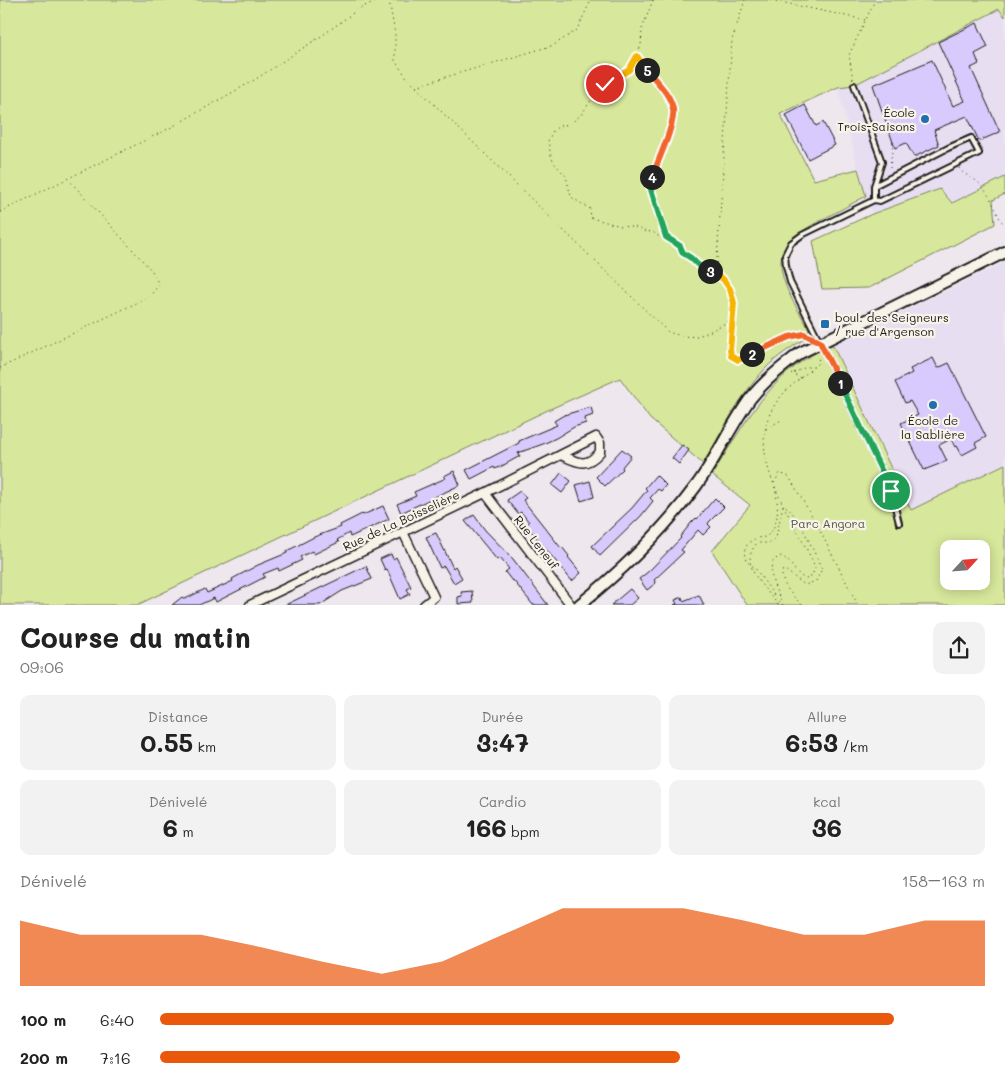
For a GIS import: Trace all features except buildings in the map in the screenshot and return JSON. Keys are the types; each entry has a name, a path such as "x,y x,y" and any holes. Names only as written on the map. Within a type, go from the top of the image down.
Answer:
{"street":[{"path":"579,605 616,575 665,524 696,485 750,400 778,370 800,353 820,342 1005,252"},
{"name":"Rue de La Boisselière","path":"250,605 596,438 600,443 600,452 592,461 576,462 561,455"},
{"name":"Rue Leneuf","path":"485,493 571,605"},
{"path":"403,532 434,597 424,605"}],"lane":[{"path":"854,85 882,162 874,186 874,200"},
{"path":"874,186 971,138 979,153 880,201 874,200 802,234 791,243 785,255 790,282 891,491 899,523"}],"path":[{"path":"0,212 170,128 238,89 323,35 357,10 376,0"},
{"path":"389,0 395,34 395,61 415,86 668,332 696,337 732,320"},
{"path":"415,86 554,45 577,30 591,0"},
{"path":"653,0 642,30 641,46 629,70 610,81 600,90 581,115 570,124 559,126 553,131 548,140 550,152 554,163 566,176 571,197 588,208 591,218 621,226 638,228 642,231 653,232 658,236 666,237 680,246 683,253 698,265 723,279 730,289 734,303 731,356 738,360 789,337 804,334 820,342 818,363 776,402 769,415 765,430 766,460 774,484 815,567 812,576 806,579 798,574 785,558 778,557 774,560 771,568 781,605"},
{"path":"716,274 732,40 745,0"},
{"path":"771,0 865,20"},
{"path":"854,85 849,55 875,0"},
{"path":"637,56 668,96 674,110 667,140 649,183 666,237"},
{"path":"890,168 893,142"},
{"path":"957,164 962,173 976,180 988,196 1001,221 1005,224"},
{"path":"0,368 149,297 159,285 152,271 68,179"},
{"path":"793,373 806,367 814,367"},
{"path":"765,430 783,419"},
{"path":"781,605 752,565 746,561 744,552 748,543 756,538 766,538 775,525 779,508 774,484 780,473 788,476 815,521 858,605"},
{"path":"781,605 756,579 752,565 752,549 757,543 768,543 776,538 783,505"},
{"path":"783,505 789,507 822,569 816,582 804,585 785,570 782,571 782,576 790,592 802,605"}],"shaded area":[{"name":"École Trois-Saisons","path":"999,9 1005,17 1005,177 952,203 940,189 872,214 858,169 838,87"},
{"name":"École de la Sablière","path":"1005,262 1005,464 912,510 833,346"}],"green space":[{"path":"0,0 1005,0 1005,17 999,9 854,85 838,87 780,114 814,180 858,169 866,196 808,227 787,246 781,263 782,273 790,295 809,329 806,338 774,360 747,391 703,464 650,419 620,378 550,409 137,605 0,605"},
{"path":"1005,177 1005,194 993,200 995,224 869,288 822,289 813,241 872,214 940,189 952,203"},
{"name":"Parc Angora","path":"833,346 911,510 1005,464 1005,605 747,605 712,551 750,505 712,475 767,393 795,366 814,354"}],"place":[{"name":"École Trois-Saisons","path":"925,119"},
{"name":"boul. des Seigneurs / rue d'Argenson","path":"825,324"},
{"name":"École de la Sablière","path":"933,405"}],"route":[{"path":"605,84 629,70 637,56 668,96 674,110 667,140 649,183 666,237 680,246 683,253 698,265 723,279 730,289 734,303 731,356 738,360 789,337 804,334 820,342 891,491"}]}
